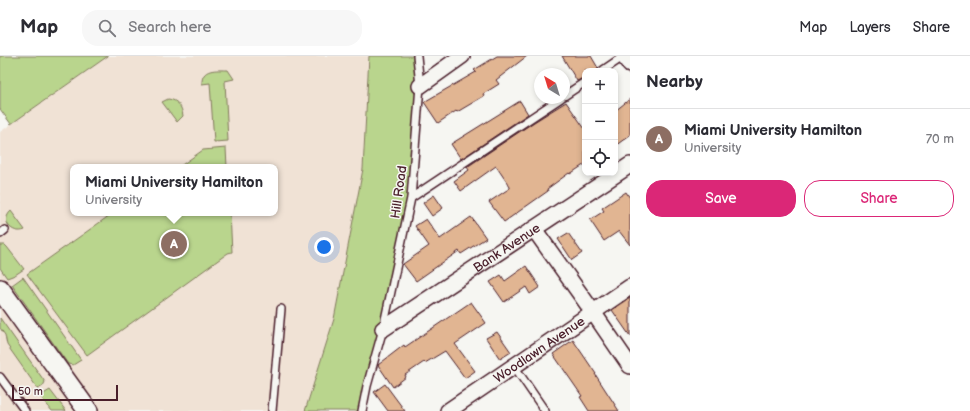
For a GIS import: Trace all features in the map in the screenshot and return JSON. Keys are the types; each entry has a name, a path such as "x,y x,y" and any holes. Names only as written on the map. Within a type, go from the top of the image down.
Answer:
{"street":[{"path":"420,86 462,56"},
{"path":"624,56 630,65"},
{"name":"Bank Avenue","path":"383,329 630,165"},
{"path":"534,229 630,366"},
{"name":"Woodlawn Avenue","path":"448,411 630,287"},
{"path":"0,289 88,411"}],"lane":[{"name":"Hill Road","path":"362,411 367,386 383,329 411,198 420,86 417,56"},
{"path":"606,68 624,56"},
{"path":"570,92 582,84"},
{"path":"411,198 552,104"},
{"path":"272,411 281,309"},
{"path":"514,366 545,411"},
{"path":"0,377 25,411"}],"shaded area":[{"path":"108,56 369,56 363,169 334,319 305,411 0,411 0,132"}],"green space":[{"path":"0,56 108,56 11,124 0,109"},
{"path":"369,56 417,56 420,86 411,198 362,411 305,411 334,319 363,169"},
{"path":"228,70 234,79 225,81 228,141 214,142 210,83 202,84 202,79 204,75 210,71"},
{"path":"168,99 177,102 182,110 183,116 177,122 162,102"},
{"path":"226,148 227,164 183,164 203,150"},
{"path":"11,211 25,230 16,231 9,226 7,219"},
{"path":"109,216 230,216 232,252 228,253 87,355 27,274"},
{"path":"0,245 5,245 7,247 24,269 7,278 0,268"},
{"path":"23,277 81,360 73,365 68,364 12,285"},
{"path":"0,318 45,382 43,386 38,389 7,345 5,335 0,328"},
{"path":"50,390 66,411 52,411 40,396"}],"building":[{"path":"497,56 527,56 496,80 499,84 483,94 484,96 457,112 456,111 438,123 424,102 476,72 474,70"},
{"path":"562,56 591,56 598,68 582,68 582,78 577,81"},
{"path":"630,99 630,135 618,144 618,140 618,109"},
{"path":"520,101 528,114 461,159 451,144"},
{"path":"563,104 567,104 582,125 582,166 570,174 569,173 547,189 548,191 504,222 489,202 510,188 496,166 461,191 454,181 469,170 467,167"},
{"path":"626,192 630,198 630,245 619,231 604,241 590,220 604,211 602,208"},
{"path":"434,195 443,208 432,216 423,203"},
{"path":"471,217 486,238 461,254 459,251 416,281 403,264 429,246 415,226 426,219 440,239"},
{"path":"568,233 582,253 572,260 558,239"},
{"path":"526,266 540,287 530,294 526,287 504,302 490,282 501,275 505,281"},
{"path":"630,298 630,336 612,310"},
{"path":"471,302 486,323 455,344 475,371 465,378 445,351 425,363 424,362 405,375 406,377 393,387 378,365 404,345 405,347"},
{"path":"497,332 511,352 500,359 486,338"},
{"path":"573,340 619,411 589,411 580,397 582,396 553,354"},
{"path":"385,384 405,411 388,411 374,392"}],"place":[{"name":"Miami University Hamilton","path":"174,244"}]}
